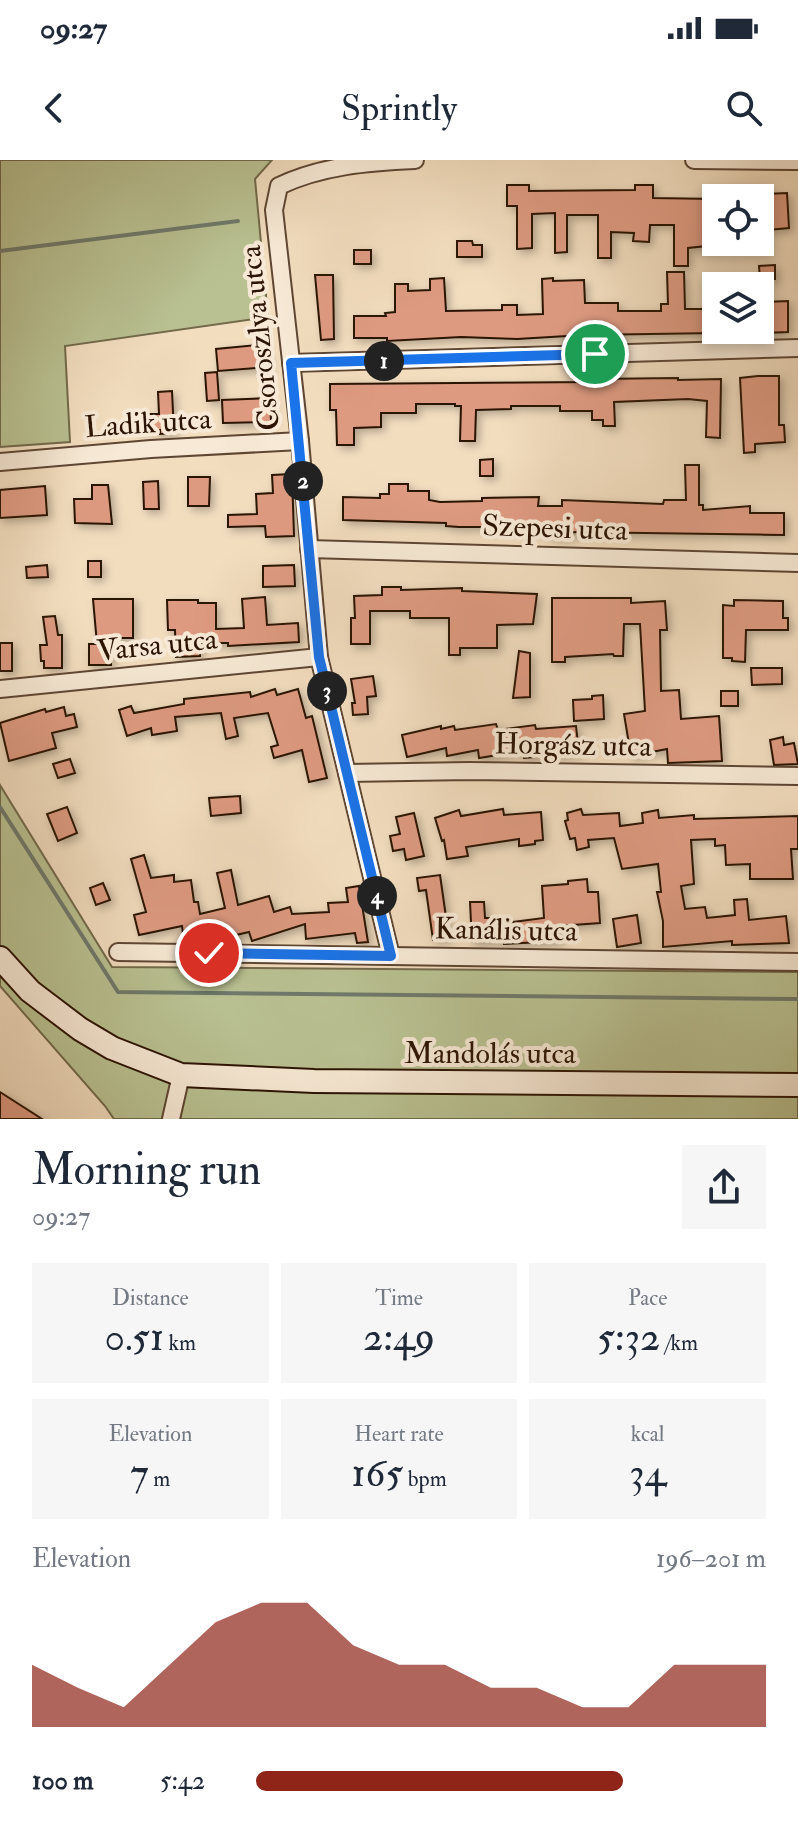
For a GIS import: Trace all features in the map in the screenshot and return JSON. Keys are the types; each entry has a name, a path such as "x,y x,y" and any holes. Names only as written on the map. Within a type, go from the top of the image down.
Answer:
{"street":[{"name":"Csoroszlya utca","path":"391,956 319,657 300,441 274,210 279,186 304,174 374,162 415,160"},
{"path":"694,160 798,161"},
{"path":"291,363 798,348"},
{"name":"Ladik utca","path":"0,462 151,449 300,441"},
{"name":"Szepesi utca","path":"309,549 798,563"},
{"name":"Varsa utca","path":"0,689 319,657"},
{"name":"Horgász utca","path":"347,773 469,771 798,776"},
{"name":"Kanális utca","path":"118,952 798,962"},
{"name":"Mandolás utca","path":"0,958 30,991 80,1029 112,1048 181,1075 314,1081 798,1085"},
{"path":"171,1119 181,1075"}],"green space":[{"path":"0,160 272,160 255,179 268,317 65,346 70,442 0,447"},
{"path":"0,785 112,967 798,972 798,1119 114,1119 0,986"}],"building":[{"path":"507,185 529,185 529,191 635,190 635,185 653,185 653,198 702,199 702,246 688,248 688,266 674,266 674,225 650,225 649,242 633,241 634,233 611,232 611,258 598,258 598,215 567,215 567,252 555,253 555,213 532,214 532,248 517,249 517,206 507,206"},
{"path":"787,193 789,228 774,229 774,194"},
{"path":"457,241 482,245 482,257 457,257"},
{"path":"354,250 371,250 371,264 354,264"},
{"path":"775,265 775,279 774,272 759,272 759,266"},
{"path":"667,272 684,272 685,309 702,309 702,333 387,341 387,338 354,338 354,316 386,316 385,313 395,312 395,284 408,284 408,291 430,290 430,279 444,278 446,311 502,310 502,305 517,305 517,315 543,314 542,279 553,278 553,281 584,280 585,303 618,303 618,311 661,311 661,304 668,304"},
{"path":"315,275 333,275 334,339 321,340"},
{"path":"788,301 788,332 774,333 774,302"},
{"path":"257,345 258,357 268,356 269,367 218,371 216,349"},
{"path":"217,372 219,400 207,401 205,373"},
{"path":"779,376 779,425 784,425 785,442 755,444 755,452 744,453 740,378"},
{"path":"592,379 721,379 720,438 706,437 707,401 688,399 614,402 615,426 603,426 603,420 592,420 592,411 560,411 560,406 476,410 475,441 460,441 461,406 416,404 416,413 381,413 381,427 354,428 354,445 337,445 336,410 330,410 330,384 592,382"},
{"path":"172,391 174,433 136,430 136,414 159,414 158,392"},
{"path":"270,398 271,422 223,423 222,400"},
{"path":"493,459 493,476 480,476 480,460"},
{"path":"685,465 699,465 699,505 703,505 703,510 750,506 750,513 784,513 784,535 571,532 571,537 550,537 550,530 517,530 517,527 343,520 343,497 380,498 380,494 389,494 389,484 408,484 408,491 429,491 429,500 440,502 539,497 538,506 562,506 562,500 663,504 664,500 686,500"},
{"path":"292,474 294,536 266,537 265,526 228,527 228,515 257,514 256,494 273,493 272,475"},
{"path":"188,477 210,477 209,506 188,506"},
{"path":"158,481 159,509 144,509 143,482"},
{"path":"92,485 108,485 112,524 75,523 74,499 92,499"},
{"path":"45,486 47,515 0,518 0,490"},
{"path":"88,561 101,561 101,577 88,577"},
{"path":"47,565 48,577 27,578 26,567"},
{"path":"294,565 295,586 263,587 263,566"},
{"path":"382,587 401,587 401,590 462,588 462,591 537,594 533,624 497,625 497,648 460,648 460,655 449,655 449,618 410,618 410,611 370,611 370,644 351,644 354,596 382,595"},
{"path":"265,597 267,625 298,623 299,642 228,646 228,643 199,643 200,656 176,657 175,630 168,630 167,600 216,603 216,629 244,628 242,599"},
{"path":"552,598 631,598 631,603 665,601 667,630 660,630 661,691 679,690 681,719 719,716 722,761 668,763 667,749 631,756 624,714 645,711 640,624 624,624 623,656 565,657 565,662 552,662"},
{"path":"93,599 133,599 133,638 111,638 111,665 89,665 89,644 97,644"},
{"path":"734,600 783,601 783,618 788,618 788,630 746,630 745,662 723,658 723,605 734,606"},
{"path":"55,616 58,635 62,635 62,668 44,668 40,645 47,645 43,617"},
{"path":"0,643 12,643 12,671 0,671"},
{"path":"519,651 530,653 530,697 513,698"},
{"path":"751,668 782,668 782,684 752,685"},
{"path":"373,676 376,696 367,697 368,714 353,715 352,703 355,703 351,679"},
{"path":"275,689 277,695 298,689 306,718 312,716 327,778 309,782 302,750 274,758 271,747 278,745 268,713 234,718 238,736 226,739 221,713 175,717 177,731 152,735 151,728 127,736 119,710 131,706 134,713 184,704 184,699 250,692 251,697"},
{"path":"721,691 738,691 738,706 721,706"},
{"path":"603,695 604,719 574,721 573,700"},
{"path":"64,707 66,716 74,714 77,727 52,733 56,748 9,761 0,723 45,709 46,712"},
{"path":"496,724 498,730 535,725 536,729 576,726 579,753 524,758 523,753 516,752 479,758 478,750 447,756 446,748 407,757 402,735 441,726 441,729 454,726 455,730"},
{"path":"783,737 784,745 794,743 798,764 774,765 770,740"},
{"path":"70,759 75,773 58,778 53,764"},
{"path":"240,796 241,813 211,816 209,798"},
{"path":"67,807 77,833 58,841 47,814"},
{"path":"503,809 504,815 541,812 543,840 519,846 519,839 466,847 468,856 447,859 444,840 435,818 459,810 461,816"},
{"path":"581,809 583,815 619,813 620,826 643,823 642,813 658,810 659,818 694,815 694,819 798,816 798,849 791,849 793,879 750,879 750,864 726,865 725,845 715,846 715,839 691,840 694,884 681,886 685,909 705,907 707,918 735,915 734,900 747,899 749,920 786,916 789,943 732,945 732,941 663,947 663,921 657,892 661,892 658,864 622,869 614,838 588,840 589,847 577,850 575,838 570,839 565,821 568,820 567,813"},
{"path":"414,813 424,856 406,860 404,849 393,851 390,836 400,834 396,817"},
{"path":"144,855 151,878 174,875 174,882 191,880 194,902 198,902 200,914 225,908 217,873 231,870 238,905 269,896 274,912 290,907 292,914 329,912 328,903 348,902 346,888 359,886 368,942 357,943 355,933 306,939 305,924 252,941 249,932 223,938 221,927 183,934 182,926 139,935 134,915 146,912 131,859"},
{"path":"440,875 449,938 433,940 426,890 419,891 417,878"},
{"path":"587,879 588,892 598,892 600,923 559,926 560,941 472,942 470,902 484,902 485,918 490,918 490,925 544,918 542,886"},
{"path":"103,883 110,900 96,905 90,888"},
{"path":"637,915 641,943 617,947 613,919"},
{"path":"0,1092 42,1119 0,1119"}],"waterway":[{"path":"0,251 238,221"},
{"path":"0,807 118,992 798,999"}],"route":[{"path":"209,953 391,956 319,657 291,363 595,354"}]}
